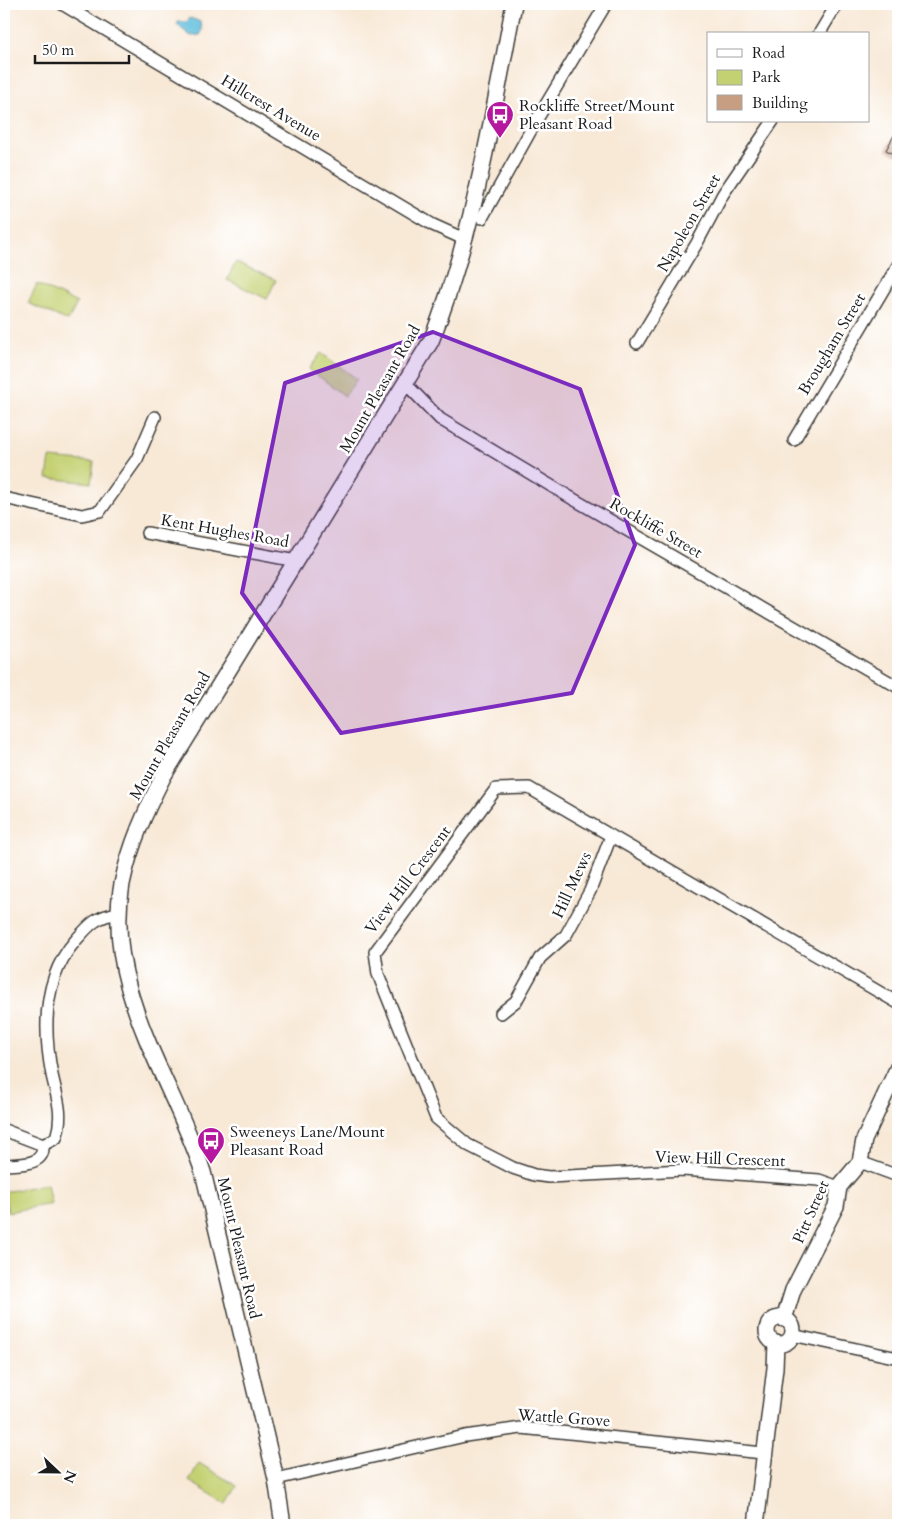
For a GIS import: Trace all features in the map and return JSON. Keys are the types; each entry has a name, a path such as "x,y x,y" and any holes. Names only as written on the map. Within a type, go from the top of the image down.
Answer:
{"street":[{"name":"Hillcrest Avenue","path":"62,4 433,225 464,238"},
{"name":"Mount Pleasant Road","path":"283,1525 276,1479 203,1172 131,997 123,966 119,913 129,856 144,814 156,790 431,341 464,238 514,4"},
{"path":"482,218 536,121 606,4"},
{"path":"820,32 838,4"},
{"name":"Napoleon Street","path":"637,342 697,243 723,194 772,122"},
{"name":"Brougham Street","path":"794,440 898,265"},
{"name":"Rockliffe Street","path":"406,384 440,419 568,496 898,687"},
{"path":"4,498 82,515 100,511 137,459 155,417"},
{"name":"Kent Hughes Road","path":"148,533 296,560"},
{"name":"View Hill Crescent","path":"839,1188 820,1180 682,1170 534,1176 468,1145 436,1118 378,974 375,952 496,789 529,788 898,1003"},
{"name":"Hill Mews","path":"501,1014 516,1001 540,958 566,935 590,891 611,836"},
{"path":"4,1130 32,1143 43,1145 56,1138 62,1122 49,1056 47,1018 52,983 70,947 84,931 99,917 119,913"},
{"name":"Pitt Street","path":"784,1319 793,1290 836,1206 839,1188 860,1162 864,1140 898,1067"},
{"path":"4,1165 32,1163 41,1157 44,1152 43,1145"},
{"path":"860,1162 898,1176"},
{"path":"784,1319 791,1325 792,1335 786,1343 776,1343 768,1337 768,1327 774,1320 784,1319"},
{"path":"792,1335 898,1358"},
{"path":"756,1525 763,1453 775,1368 776,1343"},
{"name":"Wattle Grove","path":"276,1479 465,1436 521,1428 763,1453"}],"highlighted area":[{"path":"433,332 580,389 635,545 572,693 341,733 242,593 285,383"}],"green space":[{"path":"236,262 276,280 267,299 227,280"},
{"path":"37,284 77,303 68,321 28,303"},
{"path":"321,353 357,379 345,396 309,369"},
{"path":"50,458 94,462 91,483 47,478"},
{"path":"47,1184 51,1204 8,1212 4,1192"},
{"path":"199,1463 237,1486 227,1504 189,1481"}],"water":[{"path":"190,18 201,22 202,31 200,35 191,36 177,25 178,22 187,22"}],"building":[{"path":"898,128 898,157 886,150"}],"place":[{"name":"Rockliffe Street/Mount Pleasant Road","path":"500,139"},
{"name":"Sweeneys Lane/Mount Pleasant Road","path":"211,1165"}]}
